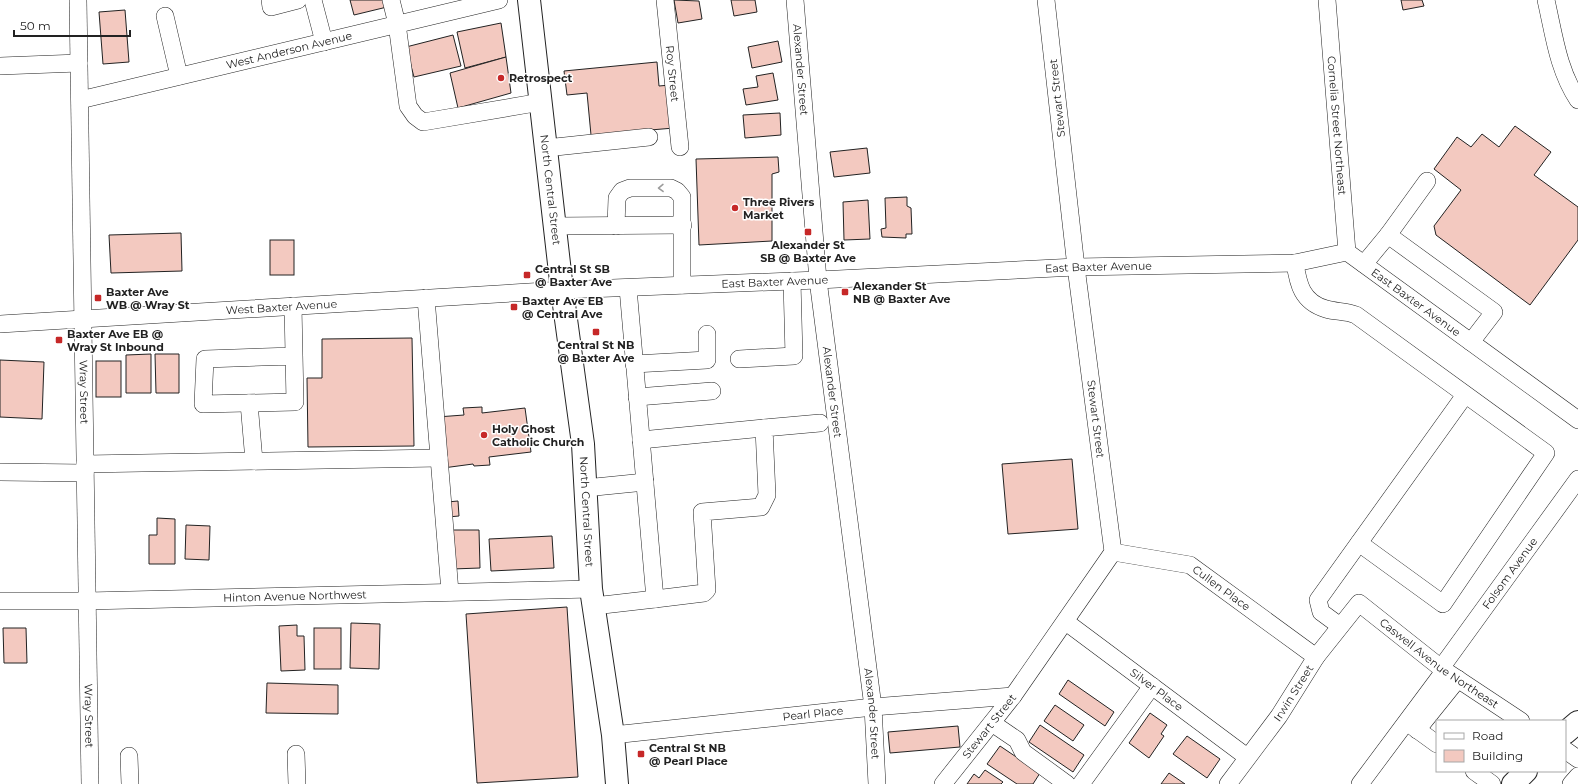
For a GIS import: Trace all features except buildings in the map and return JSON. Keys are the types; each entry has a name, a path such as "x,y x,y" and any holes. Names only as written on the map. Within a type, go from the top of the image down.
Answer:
{"main road":[{"name":"North Central Street","path":"529,0 562,290 583,444 592,598 613,735 617,784"},
{"path":"1566,732 1578,722"},
{"path":"1514,784 1525,772"}],"street":[{"name":"Wray Street","path":"78,0 90,784"},
{"path":"270,0 271,7 298,0"},
{"path":"313,0 324,42"},
{"path":"391,0 397,24 408,106 415,116 423,122 541,102"},
{"name":"West Anderson Avenue","path":"80,100 499,0"},
{"name":"Roy Street","path":"665,0 680,147"},
{"name":"Alexander Street","path":"795,0 818,280 873,707 877,784"},
{"name":"Stewart Street","path":"943,784 1013,696 1066,622 1113,552 1076,266 1046,0"},
{"name":"Cornelia Street Northeast","path":"1326,0 1347,252"},
{"path":"1546,0 1559,60 1566,78 1578,100"},
{"path":"165,16 179,76"},
{"path":"0,66 79,63"},
{"path":"546,148 649,137"},
{"path":"1364,264 1388,235 1427,181"},
{"path":"616,226 617,198 622,191 630,188 671,188 677,191 682,197 682,286"},
{"path":"555,226 683,225"},
{"path":"1388,235 1494,312 1471,342"},
{"name":"East Baxter Avenue","path":"562,290 818,280 1076,266 1295,263 1347,252 1578,420"},
{"path":"1295,263 1298,285 1309,300 1325,309 1348,312 1356,315 1546,453 1443,604 1359,543"},
{"path":"739,359 794,356 792,281"},
{"path":"628,288 655,599"},
{"name":"West Baxter Avenue","path":"0,324 562,290"},
{"path":"426,298 450,592"},
{"path":"293,306 295,402 204,404 205,359 294,356"},
{"path":"634,364 708,360 707,334"},
{"path":"637,397 712,391"},
{"path":"1340,626 1322,612 1318,600 1465,395"},
{"path":"249,403 254,461"},
{"path":"641,440 820,422"},
{"name":"Hinton Avenue Northwest","path":"0,601 87,601 450,592 655,599 704,593 707,590 702,512 761,507 767,495 764,428"},
{"path":"0,472 254,461 439,458"},
{"name":"Folsom Avenue","path":"1360,784 1412,726 1578,479"},
{"path":"585,488 645,482"},
{"name":"Cullen Place","path":"1113,552 1190,566 1316,657"},
{"name":"Caswell Avenue Northeast","path":"1359,603 1448,672 1520,720"},
{"name":"Irwin Street","path":"1228,784 1279,716 1316,657 1359,603"},
{"name":"Silver Place","path":"1066,622 1247,757"},
{"path":"1081,784 1152,686"},
{"name":"Pearl Place","path":"613,735 873,707 1013,696"},
{"path":"992,723 1016,740 1024,752 1067,784"},
{"path":"1412,726 1436,743"},
{"path":"1566,751 1578,759"},
{"path":"296,754 298,784"},
{"path":"130,756 130,784"},
{"path":"1475,772 1492,784"},
{"path":"1571,784 1578,776"}],"place":[{"name":"Retrospect","path":"501,78"},
{"name":"Three Rivers Market","path":"735,208"},
{"name":"Alexander St SB @ Baxter Ave","path":"808,232"},
{"name":"Central St SB @ Baxter Ave","path":"527,275"},
{"name":"Alexander St NB @ Baxter Ave","path":"845,292"},
{"name":"Baxter Ave WB @ Wray St","path":"98,298"},
{"name":"Baxter Ave EB @ Central Ave","path":"514,307"},
{"name":"Central St NB @ Baxter Ave","path":"596,332"},
{"name":"Baxter Ave EB @ Wray St Inbound","path":"59,340"},
{"name":"Holy Ghost Catholic Church","path":"484,435"},
{"name":"Central St NB @ Pearl Place","path":"641,754"}]}
